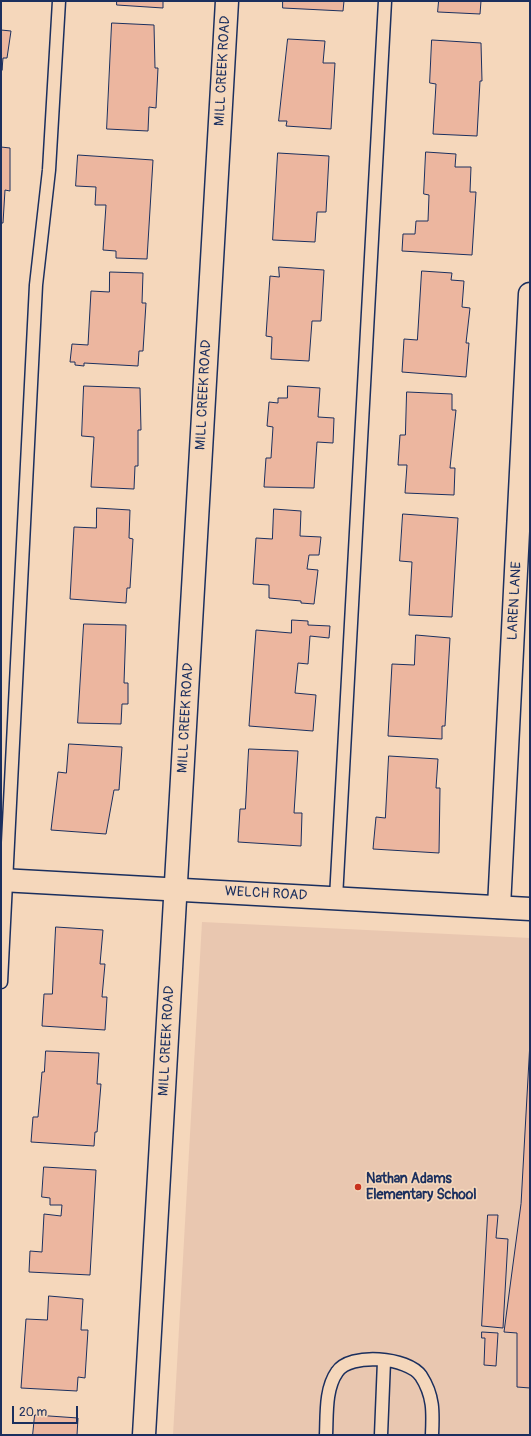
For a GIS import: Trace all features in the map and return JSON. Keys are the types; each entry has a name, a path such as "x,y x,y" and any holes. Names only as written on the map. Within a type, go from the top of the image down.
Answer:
{"street":[{"name":"MILL CREEK ROAD","path":"144,1435 226,1"},
{"name":"LAREN LANE","path":"499,907 530,294"},
{"name":"WELCH ROAD","path":"4,880 530,909"}],"lane":[{"path":"1,982 4,880 36,285 49,170 59,1"},
{"path":"336,898 385,1"},
{"path":"326,1435 329,1391 337,1372 346,1363 364,1360 384,1360 409,1366 420,1375 432,1399 432,1435"},
{"path":"381,1435 384,1360"}],"shaded area":[{"name":"Nathan Adams Elementary School","path":"202,922 530,938 530,1435 173,1435"}],"building":[{"path":"117,1 163,1 163,8 117,5"},
{"path":"283,1 344,1 343,11 283,8"},
{"path":"439,1 481,1 480,14 438,12"},
{"path":"112,23 154,25 155,68 158,68 156,108 149,107 148,131 107,129"},
{"path":"1,30 11,31 7,58 3,58 2,70"},
{"path":"288,39 325,41 323,63 335,63 331,129 286,126 287,121 279,121"},
{"path":"432,40 481,43 482,81 480,81 477,136 433,134 436,84 430,83"},
{"path":"1,147 10,148 10,191 5,190 3,223 1,223"},
{"path":"426,152 456,154 455,167 471,167 470,192 476,192 472,255 402,251 403,234 415,234 416,221 428,221 429,195 424,194"},
{"path":"278,153 329,156 326,212 317,212 315,242 273,240"},
{"path":"78,155 153,160 147,259 116,258 116,251 103,250 106,205 95,205 96,187 76,186"},
{"path":"279,267 324,270 321,321 312,321 309,361 271,359 272,337 266,336 270,276 279,277"},
{"path":"422,271 452,273 451,280 464,281 462,307 470,308 466,343 469,343 466,377 402,372 404,339 417,340"},
{"path":"110,272 143,273 142,303 146,303 143,351 139,351 138,366 84,363 84,366 75,365 75,362 70,362 72,344 88,345 91,291 109,292"},
{"path":"84,386 140,388 141,430 138,430 138,466 135,466 134,489 91,487 94,437 82,436"},
{"path":"288,386 320,388 318,417 334,418 333,443 317,442 314,488 264,487 266,458 271,458 273,427 267,426 269,402 278,403 278,398 287,398"},
{"path":"407,392 452,394 452,410 456,410 450,468 455,468 454,495 405,493 407,465 398,465 400,435 405,435"},
{"path":"97,508 130,510 129,538 133,539 130,588 127,588 126,603 70,599 74,527 96,528"},
{"path":"274,509 301,511 300,536 321,537 319,555 309,555 307,569 318,570 314,604 301,603 301,601 269,598 269,585 253,584 256,538 272,539"},
{"path":"403,514 458,518 452,617 409,615 412,562 400,561"},
{"path":"292,620 308,621 308,625 330,626 329,638 310,636 308,664 298,663 295,693 316,695 313,731 249,726 256,630 291,633"},
{"path":"84,624 126,625 124,683 128,683 128,704 122,704 121,724 78,723"},
{"path":"416,635 450,638 445,726 442,726 442,739 388,736 392,664 414,665"},
{"path":"69,744 122,747 119,790 114,790 106,834 51,830 58,772 66,773"},
{"path":"249,749 298,751 294,813 302,813 301,846 238,842 240,809 245,809"},
{"path":"389,756 438,759 436,788 440,788 439,853 373,849 376,817 385,818"},
{"path":"56,927 103,930 100,964 105,964 102,997 107,997 105,1030 42,1026 44,994 52,994"},
{"path":"530,1042 530,1388 517,1387 517,1333 504,1332 521,1204"},
{"path":"46,1051 99,1053 97,1084 101,1084 97,1132 95,1132 94,1146 31,1142 33,1117 38,1117 42,1072 44,1072"},
{"path":"44,1167 96,1170 90,1275 29,1272 30,1251 42,1252 44,1214 61,1216 62,1205 50,1205 50,1198 42,1197"},
{"path":"488,1215 498,1215 496,1238 508,1239 503,1328 482,1326"},
{"path":"49,1296 83,1299 81,1330 88,1330 85,1378 78,1377 77,1391 21,1388 26,1319 47,1320"},
{"path":"482,1332 498,1333 496,1366 484,1365 485,1338 482,1338"},
{"path":"35,1415 78,1418 77,1435 33,1435"}],"place":[{"name":"Nathan Adams Elementary School","path":"358,1187"}]}
